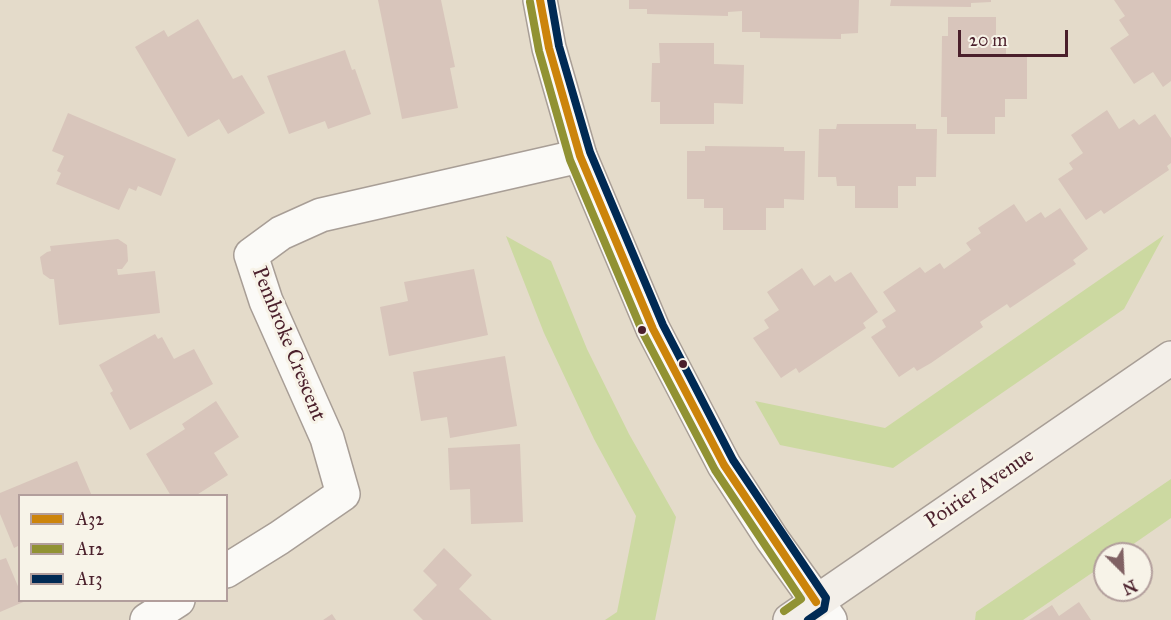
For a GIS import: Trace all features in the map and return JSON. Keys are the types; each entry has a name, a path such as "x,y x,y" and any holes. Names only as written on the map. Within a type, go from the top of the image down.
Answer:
{"main road":[{"name":"Poirier Avenue","path":"812,614 1171,358"}],"street":[{"path":"540,0 549,48 580,156 653,329 724,465 763,527 812,614"},
{"name":"Pembroke Crescent","path":"228,570 343,494 327,438 266,301 251,255 281,233 321,215 580,156"},
{"path":"147,620 175,602"}],"green space":[{"path":"1164,235 1124,309 893,468 780,445 755,401 885,428"},
{"path":"506,236 551,261 587,349 629,434 676,517 655,620 605,620 617,612 636,516 594,439 544,333"},
{"path":"1171,479 1171,518 1136,542 1093,542 1093,572 1023,620 975,620 976,612"}],"building":[{"path":"378,0 441,0 455,67 450,68 458,108 402,119"},
{"path":"629,0 859,0 858,33 841,34 841,39 760,38 760,32 742,32 742,11 728,12 728,16 647,14 647,9 629,9"},
{"path":"891,0 991,0 991,2 971,3 971,7 890,6"},
{"path":"1114,0 1171,0 1171,81 1163,87 1153,72 1134,84 1110,48 1129,35 1119,20 1125,16"},
{"path":"948,17 996,17 996,36 1006,37 1006,55 1027,55 1027,99 1005,99 1005,117 995,117 995,134 947,134 947,117 941,117 942,36 948,36"},
{"path":"198,19 233,79 242,75 265,113 228,134 219,119 188,137 135,47 164,30 168,37"},
{"path":"659,43 714,43 714,64 744,65 743,104 714,103 714,124 660,124 660,102 651,102 652,63 660,63"},
{"path":"345,50 352,70 355,69 371,114 328,129 325,121 289,134 267,76"},
{"path":"1107,110 1119,129 1134,119 1139,125 1155,114 1171,138 1171,163 1167,166 1169,170 1104,214 1101,210 1086,220 1058,179 1073,169 1069,163 1083,153 1071,135"},
{"path":"68,113 176,159 161,196 138,186 136,191 129,188 119,210 56,184 61,173 57,171 64,156 52,151"},
{"path":"837,124 916,124 916,129 937,129 936,177 916,177 916,186 898,186 898,208 855,208 855,186 837,186 836,177 818,177 819,129 836,129"},
{"path":"705,146 784,147 784,151 805,151 804,200 784,199 784,208 766,208 766,230 723,230 723,208 704,208 704,199 687,199 687,151 705,151"},
{"path":"1014,204 1026,222 1041,212 1045,218 1060,208 1088,249 1073,260 1076,264 1010,308 1007,304 980,322 983,327 931,363 917,371 914,367 899,377 871,337 886,327 882,320 896,311 883,292 920,267 925,273 940,263 944,269 971,250 966,243 981,233 978,228"},
{"path":"118,239 127,245 128,261 122,269 117,269 118,275 155,271 160,313 59,325 54,279 43,274 40,257 51,251 50,246"},
{"path":"802,268 814,286 830,275 835,282 851,272 878,312 863,323 866,328 799,373 796,368 781,378 753,338 769,328 764,320 779,310 767,292"},
{"path":"474,269 488,335 389,356 380,307 408,301 404,282"},
{"path":"155,334 158,339 162,337 174,359 194,349 213,384 130,430 110,393 113,391 99,365"},
{"path":"505,356 517,426 450,438 447,417 421,421 413,372"},
{"path":"216,401 239,437 214,453 228,475 198,494 170,494 146,454 185,429 182,424"},
{"path":"520,444 523,522 471,524 470,489 450,490 448,448"},
{"path":"77,461 91,494 18,494 18,546 14,548 0,514 0,493"},
{"path":"444,548 472,575 459,589 492,620 423,620 413,610 437,585 423,571"},
{"path":"6,558 18,586 18,602 23,602 0,612 0,560"},
{"path":"1079,602 1091,620 1029,620 1052,605 1059,616"},
{"path":"332,614 336,620 323,620"}],"transit line":[{"name":"A32","path":"540,0 549,48 580,156 653,329 724,465 816,602"},
{"name":"A13","path":"551,0 559,46 590,152 663,325 733,460 826,598 824,609 808,620"},
{"name":"A12","path":"530,2 539,51 570,160 643,333 715,470 801,599 784,611"}]}
